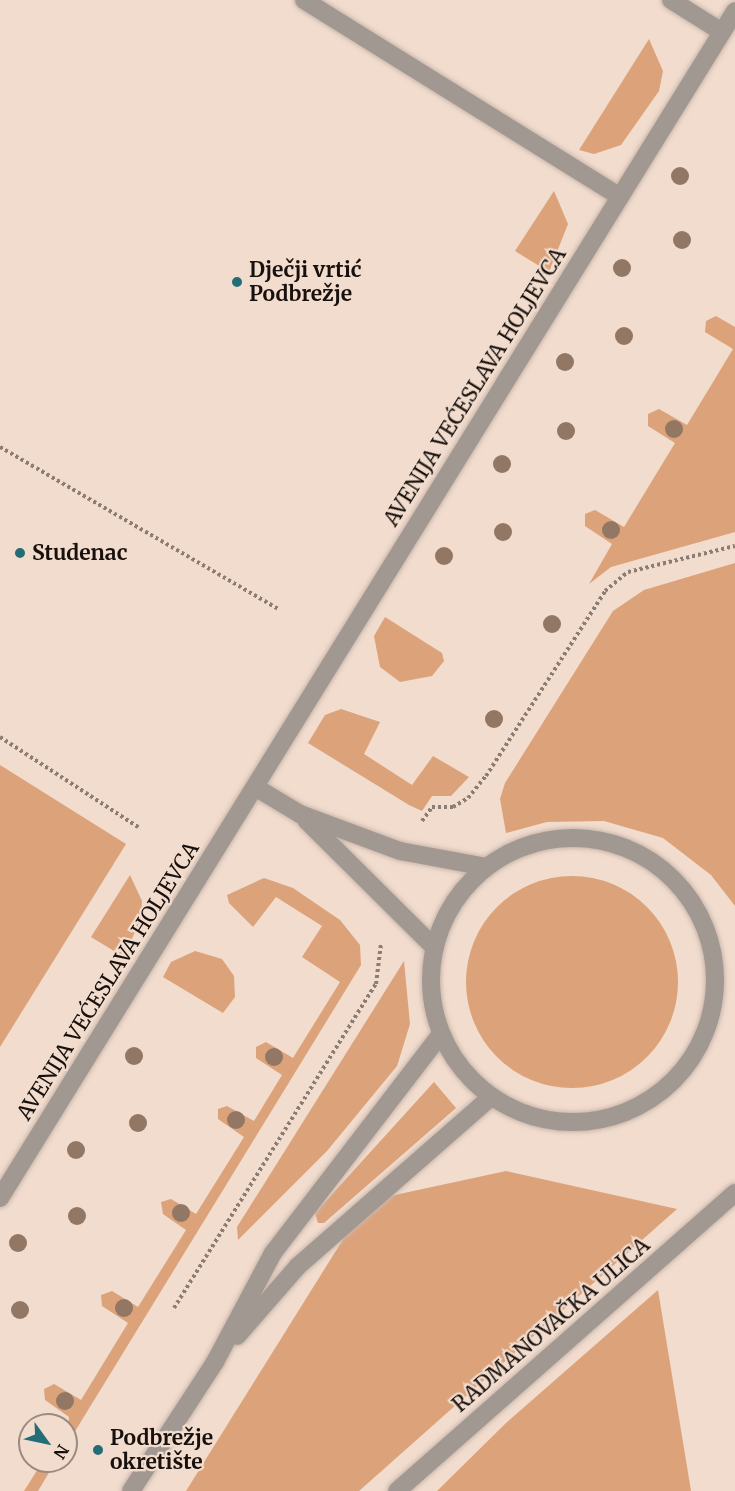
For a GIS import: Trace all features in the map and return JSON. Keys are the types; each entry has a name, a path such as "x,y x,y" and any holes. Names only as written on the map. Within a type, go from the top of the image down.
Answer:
{"street":[{"path":"304,0 620,197"},
{"path":"671,0 722,32"},
{"name":"AVENIJA VEĆESLAVA HOLJEVCA","path":"0,1198 735,11"},
{"path":"255,786 300,814 400,851 486,867"},
{"path":"300,814 434,946"},
{"path":"577,837 624,846 666,871 697,908 714,953 715,992 700,1047 670,1086 630,1112 583,1124 534,1119 491,1097 464,1073 439,1037 430,994 434,946 453,902 486,867 529,844 577,837"},
{"path":"131,1491 215,1362 273,1253 439,1037"},
{"path":"215,1362 298,1266 491,1097"},
{"name":"RADMANOVAČKA ULICA","path":"397,1491 735,1193"}],"path":[{"path":"0,447 278,609"},
{"path":"421,823 432,807 453,807 468,798 486,776 605,591 628,572 735,546"},
{"path":"0,737 141,829"},
{"path":"174,1308 376,984 381,943 375,935"}],"shaded area":[{"path":"649,39 663,71 659,91 621,145 594,154 579,150"},
{"path":"554,191 568,224 549,272 515,251"},
{"path":"716,316 735,327 735,532 611,567 589,584 612,544 585,526 585,514 595,510 624,527 675,443 648,426 648,414 659,409 687,425 733,349 705,332 706,321"},
{"path":"735,563 735,906 711,875 663,838 604,821 547,822 506,833 500,799 505,783 613,611 644,590"},
{"path":"385,617 442,653 444,661 432,676 400,682 380,667 374,636"},
{"path":"341,709 380,722 364,754 412,785 433,756 469,777 451,796 432,796 422,811 409,805 308,743 325,715"},
{"path":"0,765 126,844 0,1047"},
{"path":"130,875 142,901 141,918 124,957 91,937"},
{"path":"572,876 593,878 612,884 631,894 647,907 660,923 670,942 676,961 678,982 676,1003 670,1022 660,1041 647,1057 631,1070 612,1080 593,1086 572,1088 551,1086 532,1080 513,1070 497,1057 484,1041 474,1022 468,1003 466,982 468,961 474,942 484,923 497,907 513,894 532,884 551,878"},
{"path":"264,878 293,888 340,920 360,945 361,965 78,1426 78,1413 63,1413 45,1400 44,1389 54,1384 81,1400 128,1323 102,1306 101,1295 112,1291 138,1307 186,1230 163,1214 161,1202 171,1199 196,1214 244,1137 218,1119 218,1109 227,1106 254,1121 282,1075 256,1058 256,1047 266,1042 293,1058 340,982 302,957 322,926 276,897 253,927 229,903 227,895"},
{"path":"195,951 222,959 234,976 235,997 223,1013 163,977 171,962"},
{"path":"404,961 410,1024 397,1066 327,1151 238,1240 237,1227"},
{"path":"434,1082 456,1108 324,1223 318,1223 315,1213"},
{"path":"506,1171 677,1209 359,1491 186,1491 367,1201"},
{"path":"658,1290 691,1491 437,1491 505,1424"},
{"path":"35,1473 49,1473 38,1491 24,1491"}],"place":[{"name":"Dječji vrtić Podbrežje","path":"237,282"},
{"name":"Studenac","path":"20,553"},
{"name":"Podbrežje okretište","path":"98,1450"}]}
